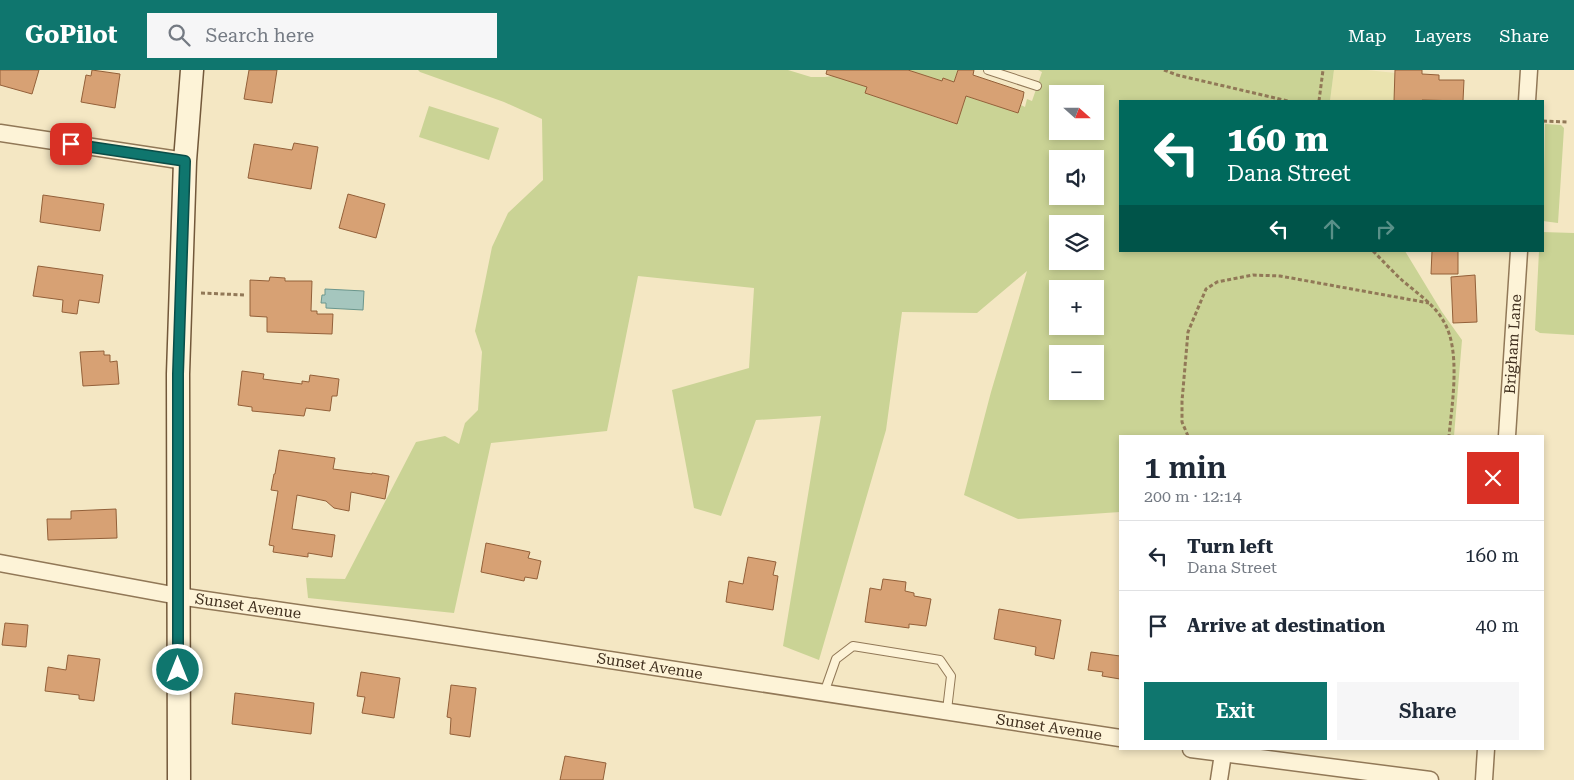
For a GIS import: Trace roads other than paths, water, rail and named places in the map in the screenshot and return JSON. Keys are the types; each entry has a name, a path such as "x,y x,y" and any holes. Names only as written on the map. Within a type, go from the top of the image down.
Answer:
{"main road":[{"path":"179,780 178,384 185,161 192,70"}],"street":[{"path":"1527,100 1529,70"},
{"path":"0,133 185,161"},
{"name":"Brigham Lane","path":"1508,435 1519,252"},
{"name":"Sunset Avenue","path":"0,563 178,596 947,710 1119,738"},
{"path":"1197,750 1430,780"},
{"path":"1484,780 1486,750"},
{"path":"1219,780 1223,754"}],"lane":[{"path":"988,70 1037,86"},
{"path":"824,693 836,659 853,646 940,660 951,676 947,710"}],"water":[{"path":"325,289 364,291 363,310 326,308 326,303 321,303 322,295 325,295"}]}
